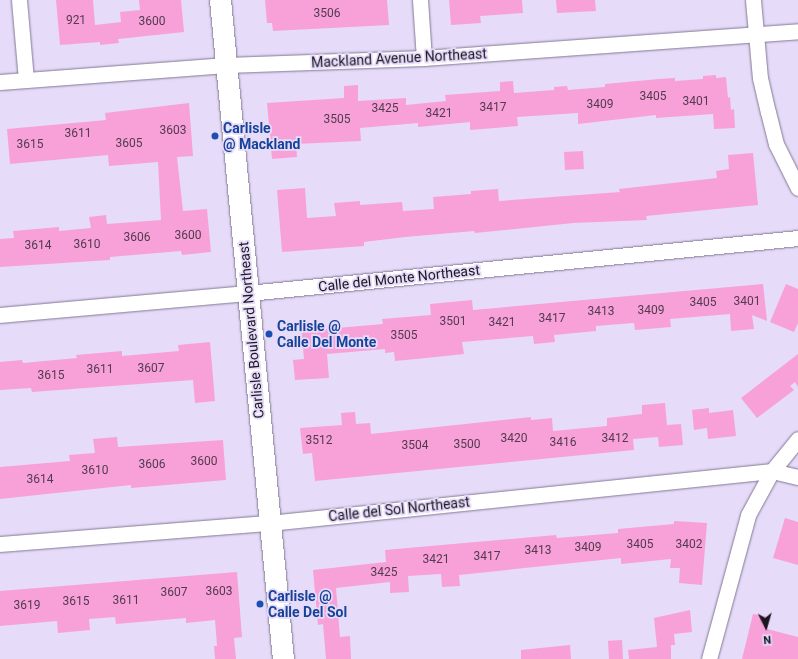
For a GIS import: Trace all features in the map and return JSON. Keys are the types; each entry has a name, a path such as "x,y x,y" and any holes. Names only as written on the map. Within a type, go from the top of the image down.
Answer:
{"main road":[{"name":"Carlisle Boulevard Northeast","path":"220,0 283,659"}],"street":[{"path":"19,0 26,80"},
{"path":"420,0 424,58"},
{"path":"752,0 760,78 776,144 798,188"},
{"name":"Mackland Avenue Northeast","path":"0,82 226,66 424,58 798,31"},
{"name":"Calle del Monte Northeast","path":"0,315 248,294 798,238"},
{"path":"708,659 748,515 772,471 798,439"},
{"name":"Calle del Sol Northeast","path":"0,544 269,523 772,471 798,477"}],"building":[{"path":"56,0 93,0 95,25 121,22 120,12 140,10 139,0 181,0 184,32 118,39 119,43 100,45 100,42 60,45"},
{"path":"265,0 387,0 389,25 273,31 272,23 267,23"},
{"path":"449,0 522,0 523,13 480,16 481,23 451,25"},
{"path":"556,0 595,0 596,11 557,13"},
{"path":"716,75 716,78 726,77 731,110 734,109 735,128 714,129 713,114 656,118 656,115 578,124 578,113 517,117 518,126 470,130 470,122 418,127 418,123 360,128 361,141 296,144 297,157 272,159 267,103 344,98 344,86 358,85 358,101 406,98 406,105 446,101 445,95 500,91 500,82 513,81 514,93 554,90 554,87 567,86 568,90 605,87 605,84 659,79 675,78 675,81 703,79 703,76"},
{"path":"189,103 193,156 177,157 183,211 207,209 211,252 182,255 181,251 110,257 110,260 0,267 0,239 14,238 13,231 59,227 59,231 91,228 89,217 106,215 107,224 161,220 158,162 109,166 108,155 10,164 7,129 106,120 105,113"},
{"path":"583,151 584,169 565,170 564,152"},
{"path":"753,153 758,205 646,216 647,220 573,223 475,233 474,231 405,237 364,242 364,246 282,252 277,190 305,188 307,218 336,216 334,203 360,201 360,205 402,202 403,211 434,209 433,197 471,194 471,191 498,189 499,201 620,192 619,189 717,178 716,171 729,169 728,155"},
{"path":"763,284 767,321 752,315 754,329 731,331 730,314 670,319 671,327 635,330 634,323 596,326 596,331 554,335 555,342 534,344 533,336 462,342 464,354 426,358 395,361 394,352 385,353 385,349 327,354 329,378 295,380 293,360 304,359 301,327 325,325 325,329 383,324 382,319 431,315 430,304 472,300 473,310"},
{"path":"786,284 798,289 798,323 794,332 770,322"},
{"path":"210,342 215,401 195,403 193,380 32,392 31,388 0,390 0,362 22,360 23,363 77,358 76,355 122,351 122,356 179,351 178,345"},
{"path":"798,354 798,387 795,382 790,386 794,390 757,418 741,398"},
{"path":"665,403 667,425 681,424 683,445 659,447 658,437 633,439 634,450 315,481 312,453 303,454 300,428 342,425 341,413 355,412 356,424 370,423 371,434 531,417 531,420 552,418 553,431 607,426 607,418 642,414 642,405"},
{"path":"709,408 709,413 733,410 736,436 708,439 707,428 694,430 692,410"},
{"path":"117,437 118,447 223,440 226,480 131,488 131,485 0,499 0,467 70,461 69,455 95,453 93,439"},
{"path":"785,518 798,522 798,565 773,558"},
{"path":"674,521 707,523 702,585 679,583 680,568 670,568 671,559 621,564 621,558 459,575 460,586 442,587 441,574 408,576 409,592 390,593 390,582 336,588 340,637 350,636 351,659 326,659 323,624 318,625 313,570 386,562 385,550 556,535 557,538 618,533 618,529 674,524"},
{"path":"237,572 242,637 234,638 236,659 215,659 214,646 217,646 215,620 186,623 186,618 116,624 115,617 89,619 90,630 58,633 57,621 0,626 0,591"},
{"path":"690,610 692,632 674,634 675,645 671,645 671,659 629,659 628,650 657,647 654,618"},
{"path":"753,614 770,617 767,629 798,637 798,659 742,659"},
{"path":"622,640 623,659 609,659 608,641"},
{"path":"570,645 571,659 521,659 521,650"}],"place":[{"name":"Carlisle @ Mackland","path":"215,136"},
{"name":"Carlisle @ Calle Del Monte","path":"269,334"},
{"name":"Carlisle @ Calle Del Sol","path":"260,604"}]}
